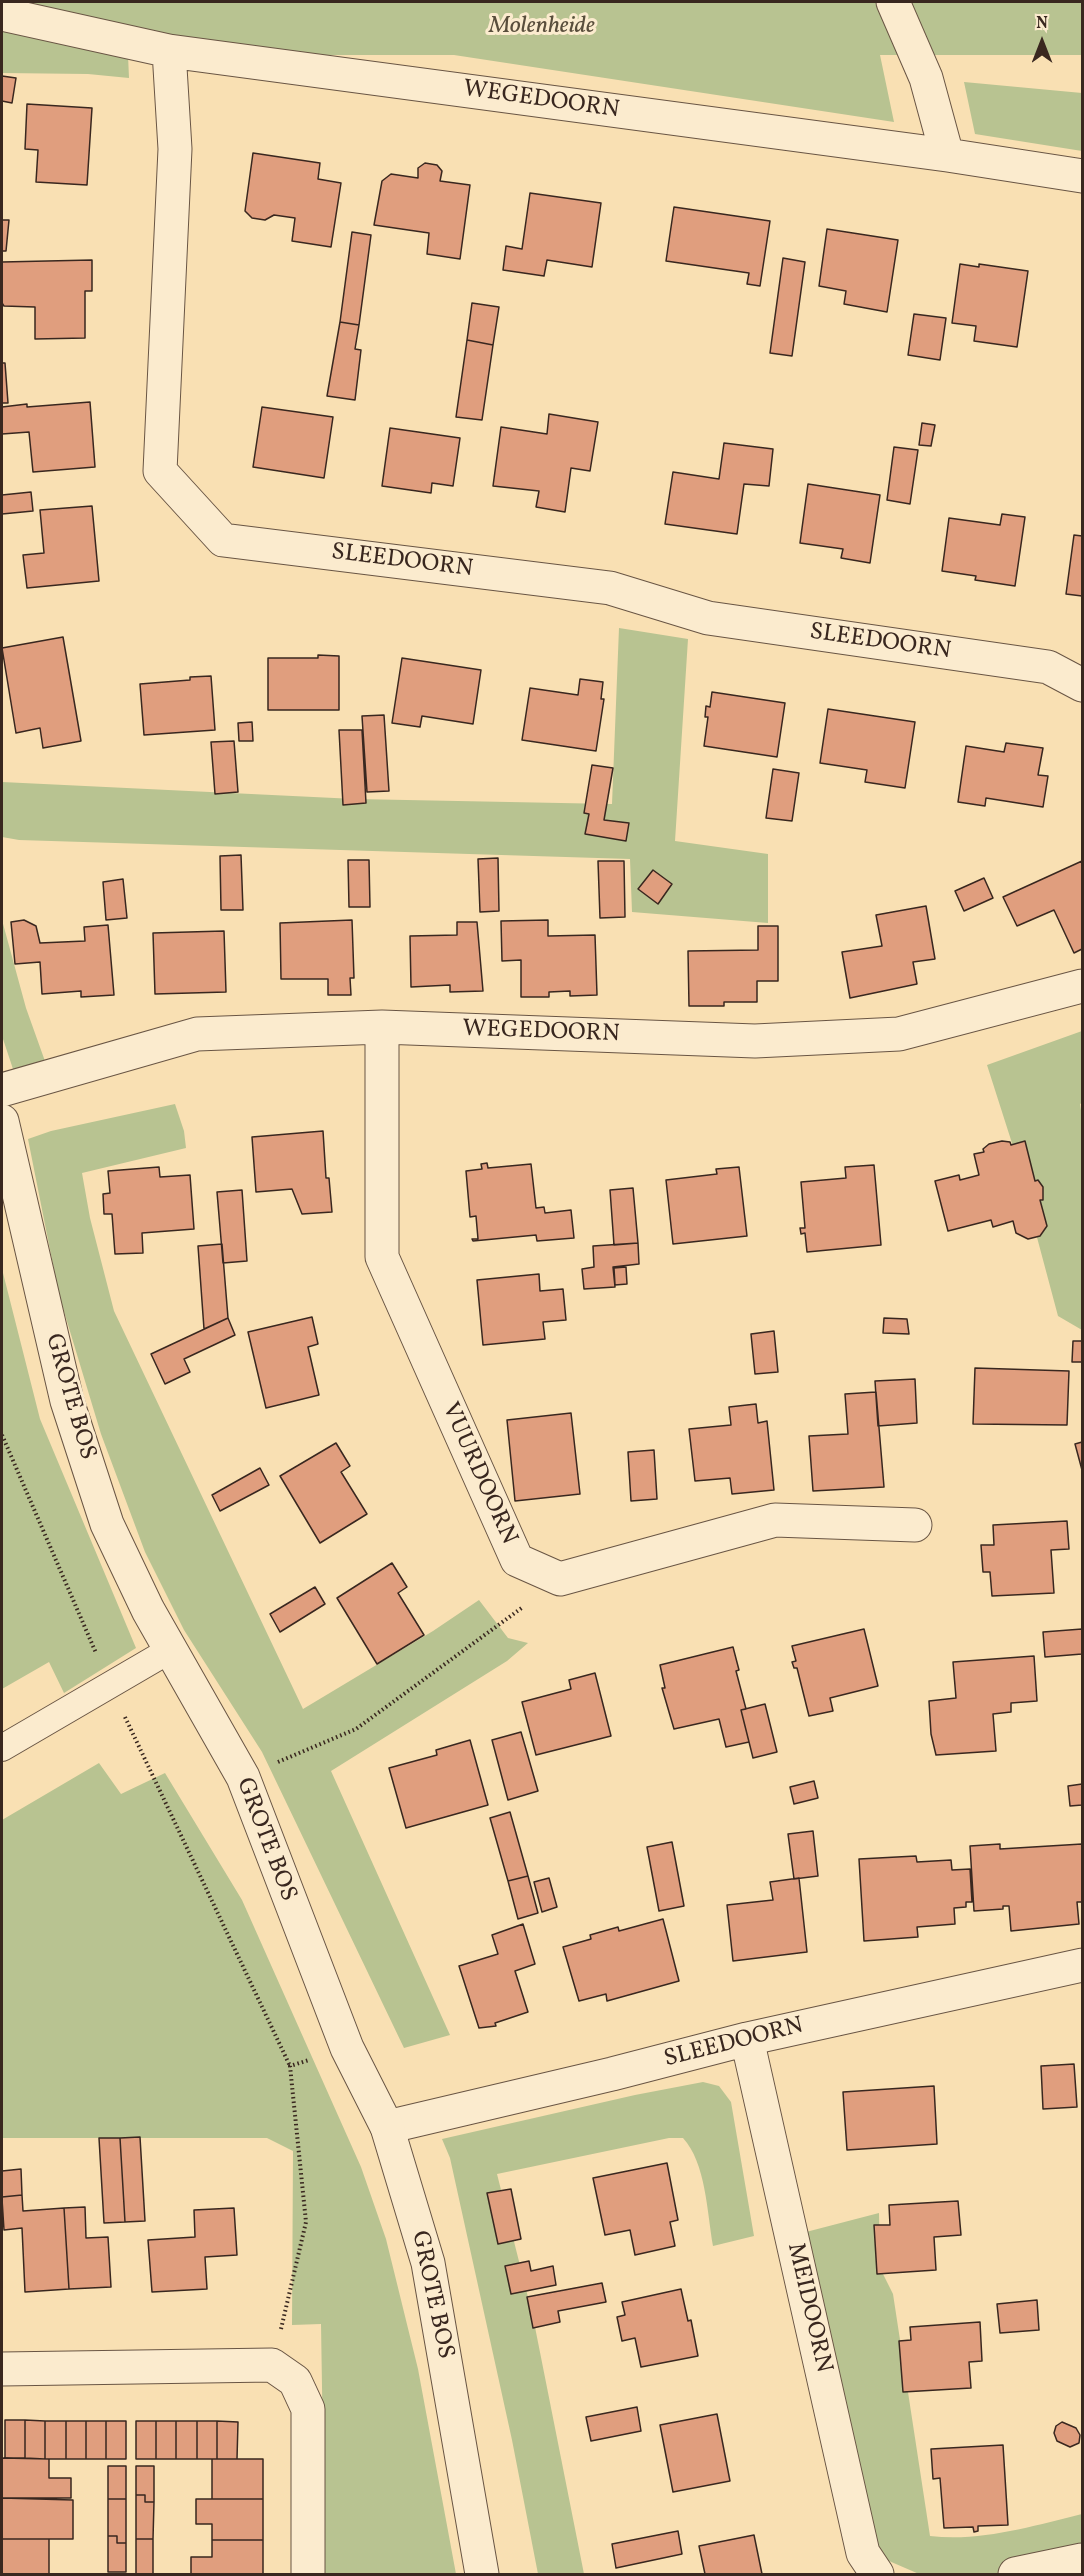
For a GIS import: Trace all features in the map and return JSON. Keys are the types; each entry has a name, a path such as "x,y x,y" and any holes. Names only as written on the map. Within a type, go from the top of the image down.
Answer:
{"street":[{"path":"893,2 926,78 947,155"},
{"name":"WEGEDOORN","path":"2,14 169,51 947,155 1083,176"},
{"name":"SLEEDOORN","path":"169,51 175,149 160,471 223,540 610,588 708,618 1048,667 1083,685"},
{"name":"WEGEDOORN","path":"2,1090 197,1034 382,1027 755,1041 899,1034 1083,986"},
{"name":"VUURDOORN","path":"382,1027 382,1257 517,1560 560,1579"},
{"name":"GROTE BOS","path":"2,1121 67,1401 107,1524 148,1610 243,1777 347,2048 387,2127 428,2264 482,2574"},
{"path":"560,1579 775,1520 915,1525"},
{"name":"SLEEDOORN","path":"387,2127 612,2074 747,2039 1083,1965"},
{"name":"MEIDOORN","path":"747,2039 863,2553 877,2574"},
{"path":"2,2369 284,2373 308,2409 308,2574"},
{"path":"1015,2574 1083,2560"}],"lane":[{"path":"2,1748 170,1650"}],"path":[{"path":"2,1435 110,1685 290,2066 306,2222 284,2373"},
{"path":"243,1777 356,1730 462,1654 560,1579"},
{"path":"290,2066 347,2048"}],"green space":[{"name":"Molenheide","path":"2,2 1082,2 1082,55 880,55 894,122 454,55 128,55 129,78 88,74 2,73"},
{"path":"964,82 1082,93 1082,151 975,134"},
{"path":"619,628 688,639 675,841 768,854 768,923 632,912 630,859 19,840 2,837 2,782 355,799 612,804"},
{"path":"2,920 26,1008 46,1064 17,1081 2,1036"},
{"path":"1082,1031 1082,1103 1080,1104 1082,1117 1082,1330 1058,1316 1011,1140 987,1065"},
{"path":"175,1104 184,1131 186,1148 82,1173 90,1218 114,1311 303,1709 433,1631 479,1600 508,1638 528,1643 507,1661 331,1771 450,2035 404,2048 262,1752 184,1630 145,1552 101,1434 59,1295 28,1139 51,1131"},
{"path":"2,1269 40,1419 136,1648 64,1693 49,1662 2,1689"},
{"path":"99,1763 121,1794 165,1773 242,1900 361,2167 386,2239 418,2369 456,2574 325,2574 321,2324 292,2325 293,2151 267,2138 2,2138 2,1820"},
{"path":"703,2082 719,2086 731,2102 754,2236 713,2246 701,2174 691,2148 683,2138 669,2138 497,2174 533,2317 584,2574 538,2574 512,2440 450,2158 442,2139 635,2095"},
{"path":"879,2213 880,2268 893,2294 930,2536 988,2535 1082,2514 1082,2570 1063,2574 919,2574 866,2551 806,2232"}],"building":[{"path":"2,76 16,78 12,103 2,101"},
{"path":"27,104 92,108 87,185 36,182 38,150 25,149"},
{"path":"253,153 320,163 318,179 341,183 331,247 292,241 295,218 274,215 265,220 252,218 245,211"},
{"path":"425,163 437,165 442,171 440,181 470,185 460,259 427,254 429,233 374,225 382,181 391,174 418,178 418,168"},
{"path":"530,193 601,203 592,267 547,260 544,276 503,270 506,246 522,249"},
{"path":"674,207 770,221 760,286 747,284 749,273 666,261"},
{"path":"2,220 9,220 6,251 2,251"},
{"path":"827,229 898,240 887,312 844,304 846,291 819,286"},
{"path":"352,232 371,235 359,325 340,322"},
{"path":"783,258 805,262 792,356 770,353"},
{"path":"92,260 92,291 85,291 85,338 35,339 35,307 4,306 2,303 2,262"},
{"path":"960,264 979,267 979,264 1028,271 1017,347 974,341 976,326 952,323"},
{"path":"472,303 499,307 493,345 467,340"},
{"path":"914,314 946,318 940,360 908,355"},
{"path":"340,322 359,325 355,349 361,350 355,400 327,396"},
{"path":"467,340 493,345 482,420 456,417"},
{"path":"2,363 5,363 8,403 2,403"},
{"path":"90,402 95,467 33,472 29,432 2,434 2,407"},
{"path":"262,407 333,417 324,478 253,467"},
{"path":"549,414 598,422 590,471 571,468 565,512 536,507 539,491 493,486 501,427 547,434"},
{"path":"922,423 935,425 931,446 919,445"},
{"path":"390,428 460,438 453,486 432,483 431,493 382,486"},
{"path":"724,443 773,449 769,486 744,484 737,534 665,524 673,472 719,479"},
{"path":"894,447 918,450 910,504 887,500"},
{"path":"808,484 880,495 870,563 841,558 843,549 800,543"},
{"path":"31,492 33,511 2,514 2,495"},
{"path":"92,506 99,581 27,588 23,555 44,553 40,510"},
{"path":"1002,514 1025,517 1015,586 975,580 976,576 942,571 949,518 1000,525"},
{"path":"1074,535 1082,536 1082,596 1066,594"},
{"path":"63,637 81,741 43,748 40,728 16,733 2,648"},
{"path":"318,655 339,656 339,710 268,710 268,658 318,658"},
{"path":"402,658 481,670 473,724 422,716 420,727 392,723"},
{"path":"211,676 215,730 144,735 140,684"},
{"path":"580,679 603,682 601,699 604,699 596,751 522,740 530,688 578,695"},
{"path":"712,692 785,703 777,757 704,746 708,717 705,717 706,706 710,707"},
{"path":"828,709 915,722 905,788 865,782 867,770 820,763"},
{"path":"384,715 389,791 367,792 362,716"},
{"path":"252,722 253,741 239,741 238,723"},
{"path":"339,730 362,730 366,803 343,805"},
{"path":"234,741 238,792 215,794 211,742"},
{"path":"1006,743 1043,748 1038,775 1048,776 1043,807 986,798 985,806 958,802 966,746 1004,752"},
{"path":"592,765 613,768 604,820 629,823 626,841 585,834 589,814 584,813"},
{"path":"773,769 799,773 792,821 766,818"},
{"path":"241,855 243,910 221,910 220,856"},
{"path":"498,858 499,911 480,912 478,859"},
{"path":"348,860 369,860 370,907 349,907"},
{"path":"598,861 624,861 625,917 600,918"},
{"path":"1082,861 1082,949 1074,953 1054,910 1017,926 1003,897"},
{"path":"653,870 672,884 658,904 638,889"},
{"path":"984,878 993,898 964,911 955,891"},
{"path":"123,879 127,918 106,920 103,882"},
{"path":"926,906 935,959 913,962 917,984 850,998 842,952 882,946 876,915"},
{"path":"24,920 36,926 40,943 85,941 84,927 108,925 114,995 81,997 81,991 42,994 40,962 15,964 11,922"},
{"path":"352,920 354,978 350,978 351,995 328,995 328,979 281,979 280,923"},
{"path":"548,920 548,936 595,935 597,995 570,996 570,991 549,992 549,997 521,997 521,960 502,961 501,921"},
{"path":"457,922 477,922 483,991 450,992 450,985 411,987 410,936 457,935"},
{"path":"758,926 778,926 778,981 757,981 757,1002 724,1002 724,1006 689,1006 688,951 758,950"},
{"path":"224,931 226,992 155,994 153,933"},
{"path":"323,1131 326,1178 329,1178 332,1212 302,1214 292,1189 256,1192 252,1137"},
{"path":"1025,1141 1035,1181 1038,1180 1043,1187 1043,1200 1040,1200 1047,1226 1040,1236 1028,1239 1016,1233 1013,1221 993,1227 991,1220 948,1231 935,1181 959,1175 960,1180 979,1175 974,1154 984,1152 983,1149 989,1144 1010,1142 1011,1145"},
{"path":"487,1163 488,1168 531,1164 536,1208 544,1207 545,1213 571,1210 574,1238 537,1241 536,1235 473,1241 472,1239 478,1239 476,1216 470,1217 466,1171 482,1169 481,1164"},
{"path":"874,1165 881,1245 807,1252 805,1233 801,1234 800,1228 805,1228 801,1182 846,1178 845,1167"},
{"path":"159,1167 160,1177 190,1175 194,1229 142,1233 143,1253 115,1254 112,1214 104,1214 103,1194 110,1193 108,1171"},
{"path":"739,1167 747,1236 673,1244 666,1180 717,1174 716,1169"},
{"path":"633,1188 638,1243 614,1245 610,1190"},
{"path":"242,1190 247,1261 223,1263 217,1192"},
{"path":"638,1243 639,1264 613,1267 615,1287 584,1289 582,1269 594,1267 593,1246"},
{"path":"222,1244 228,1318 204,1329 198,1246"},
{"path":"626,1267 627,1284 615,1285 614,1268"},
{"path":"539,1274 540,1291 563,1289 566,1320 543,1322 545,1339 483,1345 477,1280"},
{"path":"312,1317 318,1344 308,1347 319,1395 266,1408 248,1332"},
{"path":"228,1318 235,1335 184,1359 190,1372 165,1384 151,1354"},
{"path":"884,1318 907,1319 909,1334 883,1333"},
{"path":"774,1331 778,1372 755,1374 751,1334"},
{"path":"1073,1341 1082,1341 1082,1362 1072,1362"},
{"path":"975,1368 1069,1371 1067,1425 973,1424"},
{"path":"915,1379 917,1423 878,1426 875,1381"},
{"path":"876,1392 884,1487 813,1491 809,1436 848,1434 845,1394"},
{"path":"756,1404 758,1423 767,1421 774,1490 732,1494 730,1478 695,1481 689,1429 731,1425 729,1407"},
{"path":"571,1413 580,1494 515,1501 507,1420"},
{"path":"1082,1442 1082,1470 1075,1444"},
{"path":"336,1443 350,1466 341,1472 367,1514 320,1543 280,1476"},
{"path":"654,1450 657,1499 631,1501 628,1452"},
{"path":"260,1468 269,1485 220,1511 212,1495"},
{"path":"1067,1521 1069,1549 1051,1550 1054,1593 992,1596 990,1572 983,1572 981,1545 994,1545 993,1525"},
{"path":"392,1563 407,1587 398,1593 424,1635 377,1664 337,1598"},
{"path":"315,1587 325,1604 280,1632 270,1614"},
{"path":"864,1629 878,1686 830,1698 833,1711 809,1716 797,1668 794,1668 792,1662 796,1661 792,1646"},
{"path":"1082,1629 1082,1654 1045,1657 1043,1632"},
{"path":"733,1647 739,1670 736,1671 746,1709 741,1710 749,1742 726,1747 719,1719 674,1729 662,1688 665,1688 660,1665"},
{"path":"1034,1656 1037,1701 1011,1703 1011,1712 993,1714 996,1751 936,1755 931,1734 929,1701 956,1698 953,1662"},
{"path":"595,1673 611,1736 536,1755 522,1702 571,1689 569,1680"},
{"path":"765,1704 777,1752 753,1758 741,1710"},
{"path":"521,1732 538,1791 508,1800 492,1740"},
{"path":"470,1740 488,1805 406,1828 389,1768 437,1755 436,1750"},
{"path":"814,1781 818,1798 794,1804 790,1787"},
{"path":"1082,1784 1082,1805 1070,1806 1068,1786"},
{"path":"510,1812 528,1876 508,1881 490,1818"},
{"path":"813,1831 818,1876 794,1879 788,1834"},
{"path":"672,1842 684,1906 659,1911 647,1847"},
{"path":"1000,1844 1000,1849 1082,1844 1082,1902 1077,1902 1079,1924 1011,1931 1009,1906 1003,1906 1003,1909 974,1911 970,1846"},
{"path":"916,1856 917,1862 951,1860 952,1870 970,1869 972,1902 966,1902 966,1907 954,1908 955,1924 917,1927 918,1937 864,1941 859,1859"},
{"path":"528,1876 538,1913 518,1919 508,1881"},
{"path":"549,1878 557,1907 542,1912 534,1882"},
{"path":"799,1878 807,1952 733,1961 727,1905 773,1900 770,1882"},
{"path":"663,1919 679,1981 607,2001 606,1994 579,2001 563,1947 591,1939 590,1935 618,1927 619,1931"},
{"path":"523,1924 535,1964 515,1971 528,2012 495,2023 496,2026 479,2028 459,1966 498,1954 492,1935"},
{"path":"1074,2064 1077,2107 1043,2109 1041,2066"},
{"path":"934,2086 937,2144 847,2150 843,2092"},
{"path":"140,2137 145,2221 125,2222 120,2138"},
{"path":"99,2138 120,2138 125,2222 104,2223"},
{"path":"667,2163 678,2220 670,2222 675,2246 635,2255 630,2230 605,2235 593,2178"},
{"path":"21,2169 22,2195 2,2197 2,2171"},
{"path":"511,2189 521,2239 498,2244 487,2193"},
{"path":"22,2195 23,2211 64,2208 69,2289 25,2292 22,2228 4,2230 2,2199 2,2197"},
{"path":"958,2201 961,2235 934,2237 936,2270 877,2274 874,2225 890,2225 889,2205"},
{"path":"85,2207 86,2238 108,2237 111,2287 69,2289 64,2208"},
{"path":"234,2208 237,2255 205,2257 207,2289 152,2292 148,2240 195,2237 194,2210"},
{"path":"529,2261 531,2271 553,2266 556,2285 511,2294 505,2266"},
{"path":"602,2283 606,2302 558,2311 560,2322 533,2328 527,2297"},
{"path":"681,2289 688,2321 691,2320 698,2356 641,2367 635,2338 622,2341 617,2317 625,2315 622,2302"},
{"path":"1037,2300 1039,2330 1000,2333 997,2304"},
{"path":"980,2322 982,2361 969,2362 971,2388 903,2392 899,2341 911,2340 910,2327"},
{"path":"637,2407 641,2431 591,2441 586,2417"},
{"path":"717,2414 730,2481 673,2492 660,2425"},
{"path":"5,2420 25,2420 25,2458 5,2458"},
{"path":"25,2420 45,2421 45,2459 25,2458"},
{"path":"45,2421 66,2421 66,2459 45,2459"},
{"path":"66,2421 86,2421 86,2459 66,2459"},
{"path":"86,2421 106,2421 106,2459 86,2459"},
{"path":"106,2421 126,2421 126,2459 106,2459"},
{"path":"136,2421 156,2421 156,2459 136,2459"},
{"path":"156,2421 176,2421 176,2459 156,2459"},
{"path":"176,2421 197,2421 197,2459 176,2459"},
{"path":"197,2421 217,2421 217,2459 197,2459"},
{"path":"217,2421 238,2422 237,2459 217,2459"},
{"path":"1062,2422 1076,2428 1080,2435 1079,2443 1070,2447 1057,2441 1054,2433 1056,2426"},
{"path":"1003,2445 1008,2525 978,2526 978,2531 974,2532 973,2527 944,2528 940,2478 933,2479 931,2449"},
{"path":"2,2458 49,2459 49,2478 71,2478 71,2498 2,2498"},
{"path":"212,2459 263,2459 263,2499 212,2499"},
{"path":"108,2466 126,2466 126,2499 108,2499"},
{"path":"136,2466 154,2466 154,2502 145,2502 145,2495 136,2495"},
{"path":"136,2495 145,2495 145,2502 154,2502 153,2539 136,2539"},
{"path":"2,2498 73,2500 73,2539 2,2539"},
{"path":"108,2499 126,2499 126,2543 117,2543 117,2536 108,2536"},
{"path":"196,2499 263,2499 263,2540 212,2540 212,2524 196,2524"},
{"path":"678,2531 682,2554 616,2568 612,2544"},
{"path":"754,2535 762,2574 705,2574 699,2546"},
{"path":"108,2536 117,2536 117,2543 126,2543 126,2572 108,2572"},
{"path":"2,2539 49,2539 49,2574 2,2574"},
{"path":"136,2539 153,2539 153,2574 136,2574"},
{"path":"212,2540 263,2540 263,2574 191,2574 191,2557 212,2557"}]}
